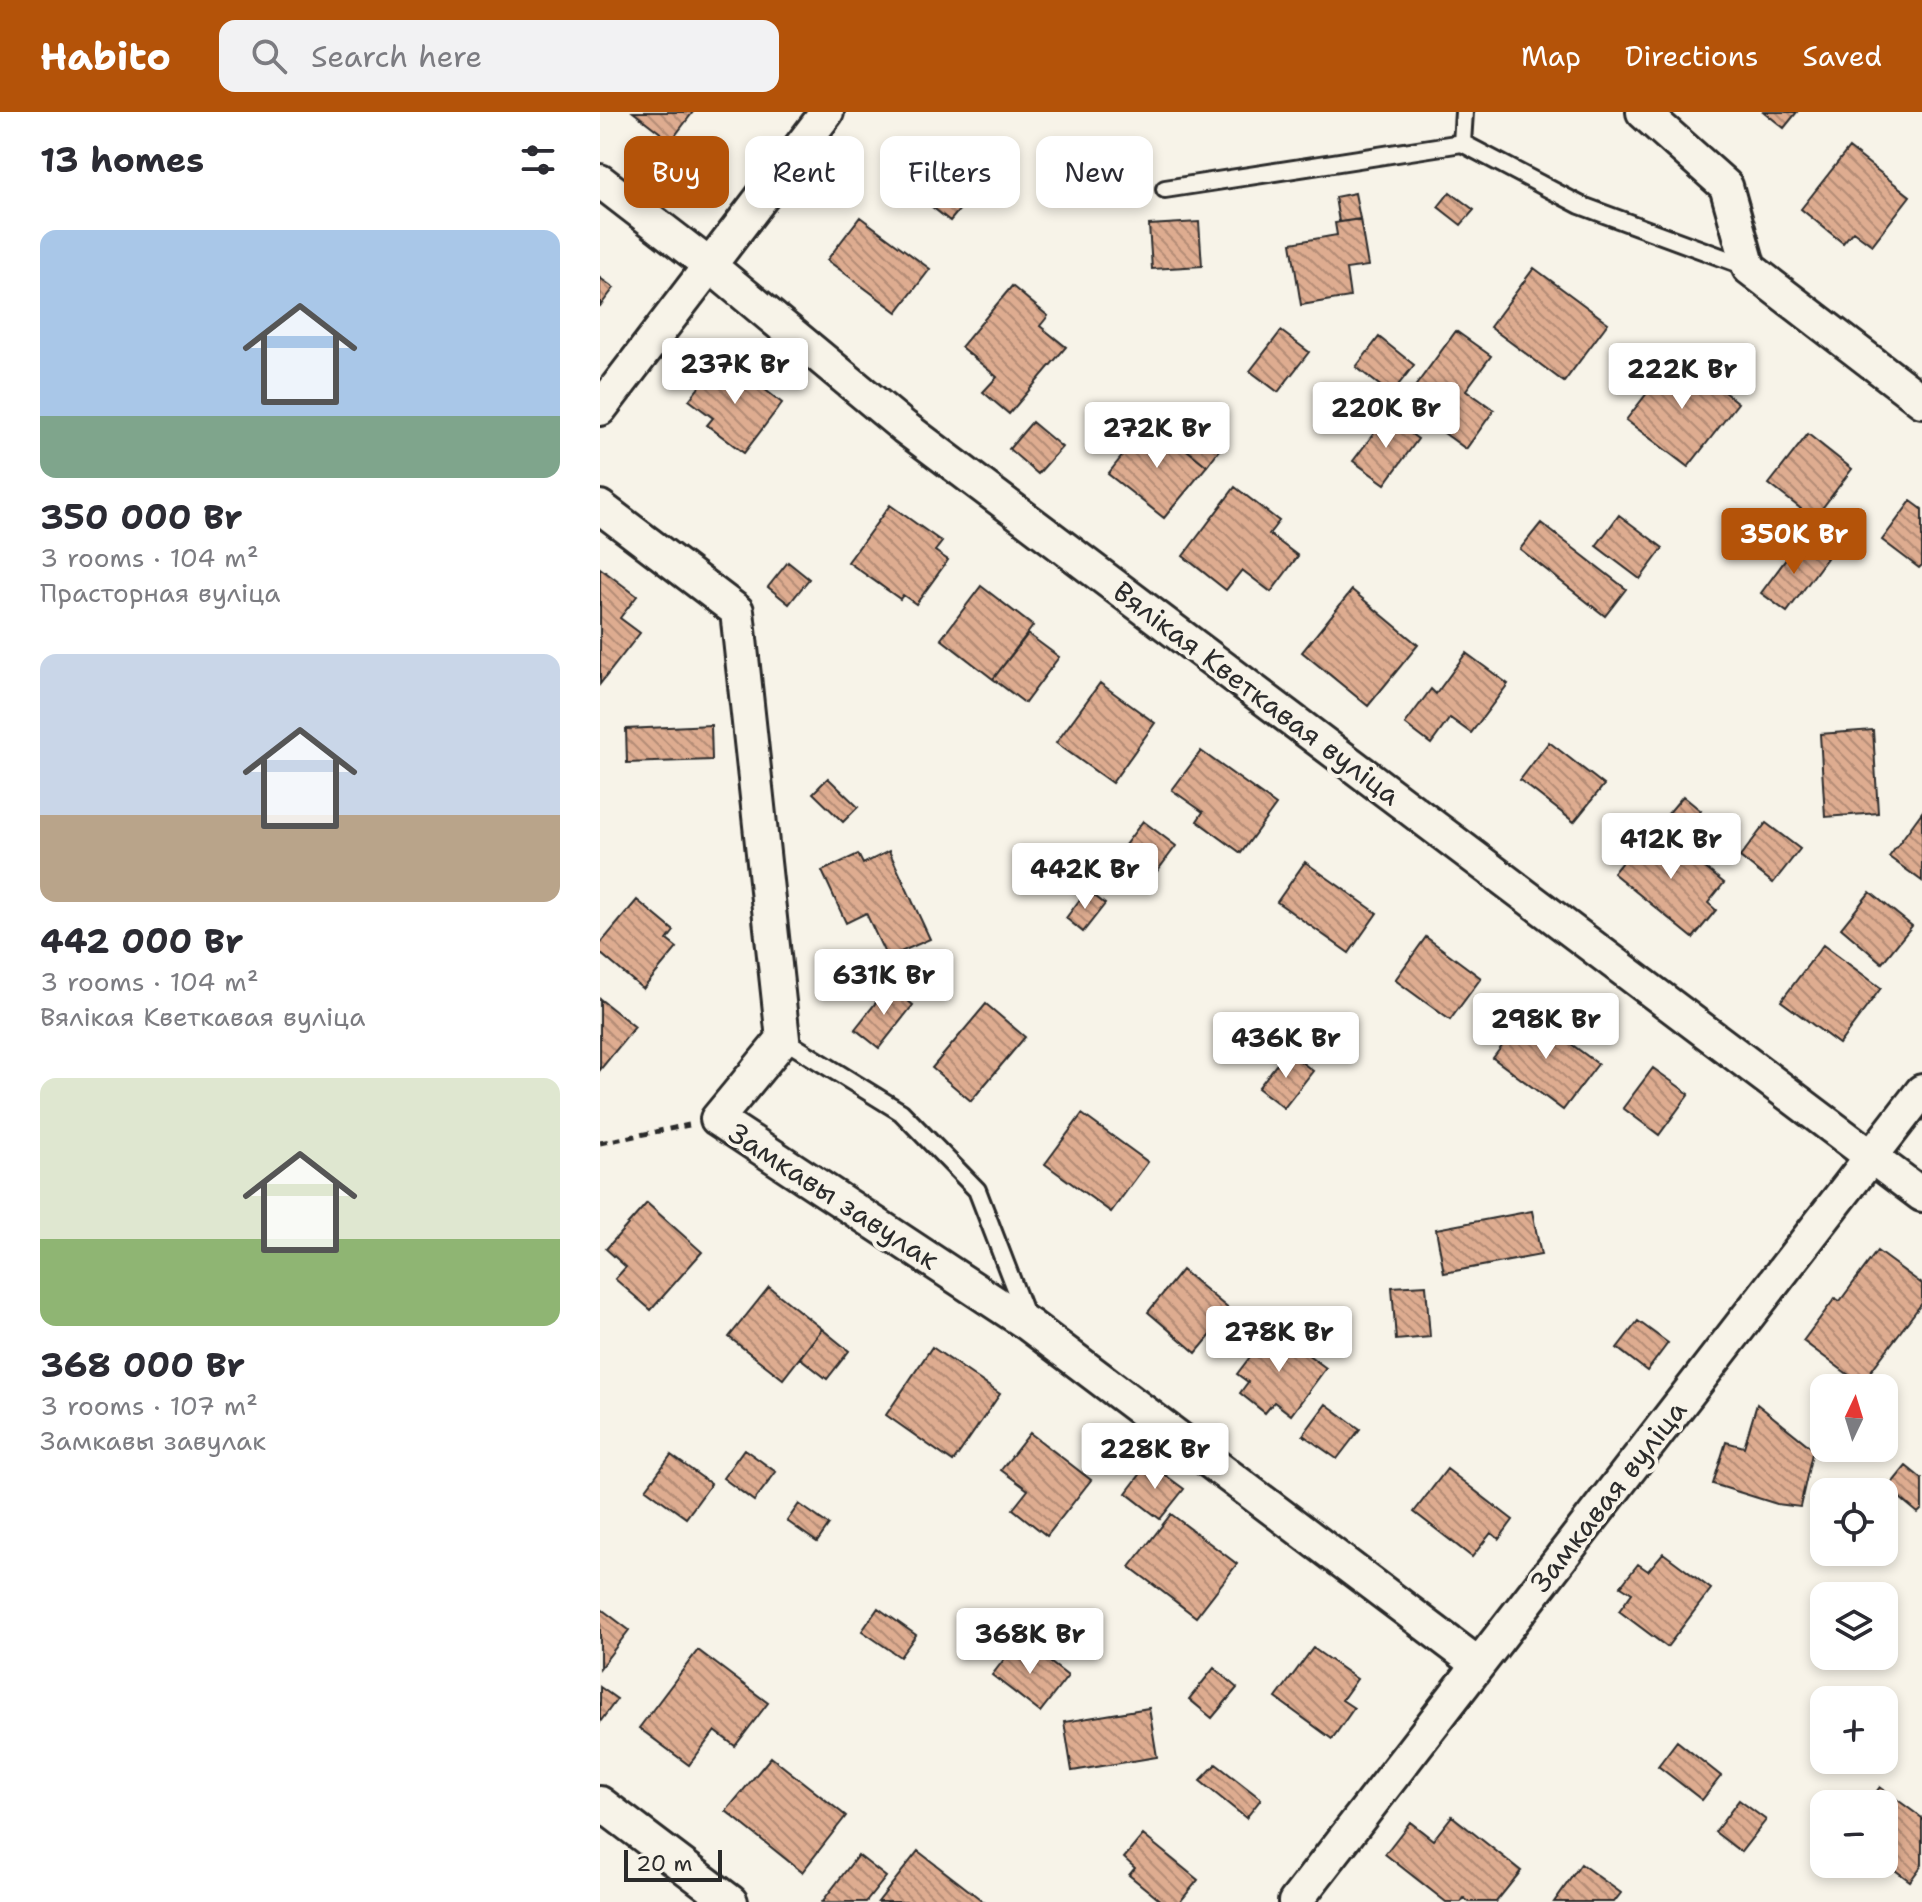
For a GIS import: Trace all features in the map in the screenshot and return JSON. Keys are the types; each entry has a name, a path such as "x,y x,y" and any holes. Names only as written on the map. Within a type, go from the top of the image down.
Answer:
{"street":[{"path":"600,409 827,112"},
{"path":"1643,112 1726,186 1749,268 1922,401"},
{"name":"Вялікая Кветкавая вуліца","path":"600,181 709,265 904,427 1922,1195"},
{"path":"600,507 737,611 783,1039"},
{"name":"Замкавы завулак","path":"783,1039 717,1119 1029,1325 1478,1664"},
{"name":"Замкавая вуліца","path":"1295,1902 1922,1091"},
{"path":"600,1803 731,1902"}],"lane":[{"path":"1462,143 1464,112"},
{"path":"1165,189 1462,143 1580,205 1749,268"},
{"path":"783,1039 901,1112 977,1190 1029,1325"}],"path":[{"path":"600,1143 717,1119"}],"building":[{"path":"633,112 693,112 675,136 664,136"},
{"path":"1764,112 1797,112 1784,128"},
{"path":"1849,148 1910,196 1872,245 1853,231 1843,243 1801,209"},
{"path":"1450,192 1474,210 1461,225 1438,207"},
{"path":"1355,193 1360,219 1339,222 1335,197"},
{"path":"933,208 961,208 950,221"},
{"path":"860,217 930,269 897,312 827,260"},
{"path":"1360,219 1368,266 1346,269 1350,297 1301,305 1291,243 1337,235 1335,223"},
{"path":"1199,222 1202,266 1152,269 1149,225"},
{"path":"1534,268 1608,323 1564,382 1490,327"},
{"path":"600,278 614,288 600,306"},
{"path":"1012,286 1048,316 1040,326 1066,347 1009,414 983,392 997,377 961,347"},
{"path":"1281,331 1309,352 1278,392 1250,371"},
{"path":"1456,331 1491,356 1466,390 1494,410 1466,449 1403,403"},
{"path":"1379,337 1414,365 1391,394 1356,367"},
{"path":"1677,355 1738,403 1688,467 1626,420"},
{"path":"719,362 741,379 745,374 782,403 744,453 707,425 713,418 689,400"},
{"path":"1178,411 1222,446 1207,466 1162,430"},
{"path":"1387,416 1418,439 1385,484 1353,461"},
{"path":"1150,421 1207,466 1164,518 1108,474"},
{"path":"1032,422 1062,447 1038,474 1009,449"},
{"path":"1808,434 1852,469 1814,519 1769,484"},
{"path":"1235,487 1279,521 1269,534 1298,556 1271,592 1242,570 1226,590 1183,556"},
{"path":"1911,501 1922,509 1922,565 1919,568 1882,540"},
{"path":"890,505 942,542 935,551 948,560 916,604 903,595 900,599 848,562"},
{"path":"1619,515 1663,548 1640,579 1596,546"},
{"path":"1541,523 1626,589 1605,616 1520,549"},
{"path":"1801,539 1827,558 1787,612 1761,593"},
{"path":"788,562 809,579 789,604 768,587"},
{"path":"600,568 637,596 620,618 640,633 600,684"},
{"path":"981,586 1033,626 993,679 941,639"},
{"path":"1352,590 1418,645 1368,706 1302,652"},
{"path":"1028,634 1059,657 1025,703 993,679"},
{"path":"1466,653 1508,684 1471,733 1450,718 1431,744 1405,724 1431,689 1436,694"},
{"path":"1100,683 1155,723 1112,783 1056,743"},
{"path":"711,725 712,760 627,763 626,729"},
{"path":"1873,730 1878,813 1825,817 1820,734"},
{"path":"1549,742 1604,785 1574,822 1520,780"},
{"path":"1201,751 1276,805 1241,853 1197,821 1203,812 1172,790"},
{"path":"828,778 858,807 843,822 813,793"},
{"path":"1683,796 1701,811 1675,843 1656,828"},
{"path":"1922,812 1922,881 1889,857"},
{"path":"1143,821 1176,846 1146,886 1113,861"},
{"path":"1766,823 1800,849 1773,883 1740,857"},
{"path":"1652,825 1724,883 1708,903 1716,910 1693,938 1613,873"},
{"path":"889,851 930,939 887,958 866,913 846,923 822,871 858,854 863,864"},
{"path":"1305,862 1377,913 1349,953 1277,902"},
{"path":"1087,890 1105,904 1083,932 1066,918"},
{"path":"1870,892 1912,926 1882,963 1841,928"},
{"path":"637,900 674,931 667,940 677,948 643,989 600,953 600,944"},
{"path":"1426,937 1481,978 1450,1020 1395,980"},
{"path":"1823,945 1881,988 1839,1044 1781,1001"},
{"path":"889,986 913,1005 879,1048 855,1029"},
{"path":"600,999 635,1027 600,1070"},
{"path":"986,1004 1025,1037 971,1101 932,1068"},
{"path":"1528,1012 1598,1064 1563,1110 1493,1058"},
{"path":"1287,1051 1313,1071 1284,1108 1258,1088"},
{"path":"1653,1068 1689,1094 1659,1135 1623,1108"},
{"path":"1082,1114 1148,1162 1111,1212 1045,1164"},
{"path":"647,1203 702,1252 651,1310 615,1279 626,1267 606,1249"},
{"path":"1532,1211 1541,1255 1444,1273 1436,1229"},
{"path":"1877,1251 1922,1284 1922,1303 1869,1374 1848,1374 1803,1341 1835,1298 1840,1301"},
{"path":"1182,1270 1231,1311 1196,1353 1148,1312"},
{"path":"1426,1285 1430,1337 1396,1340 1392,1287"},
{"path":"769,1287 822,1329 783,1379 729,1337"},
{"path":"1638,1321 1668,1343 1647,1371 1617,1348"},
{"path":"1272,1328 1326,1368 1291,1415 1274,1402 1265,1413 1240,1393 1248,1382 1237,1374"},
{"path":"822,1329 849,1351 827,1379 800,1358"},
{"path":"932,1347 1000,1394 953,1462 886,1415"},
{"path":"1326,1404 1360,1429 1337,1459 1303,1435"},
{"path":"1757,1404 1810,1447 1810,1462 1800,1507 1777,1504 1713,1484 1726,1442 1744,1447"},
{"path":"1030,1433 1091,1480 1047,1536 1013,1509 1028,1490 1001,1470"},
{"path":"744,1449 776,1472 754,1501 723,1478"},
{"path":"671,1455 711,1484 686,1518 646,1489"},
{"path":"1149,1463 1184,1489 1160,1519 1126,1493"},
{"path":"1906,1466 1922,1479 1922,1509 1918,1513 1898,1496 1896,1478"},
{"path":"1447,1469 1513,1520 1499,1539 1491,1533 1472,1557 1414,1512"},
{"path":"799,1504 829,1525 817,1542 787,1521"},
{"path":"1171,1514 1237,1564 1196,1617 1130,1567"},
{"path":"1663,1553 1711,1589 1667,1647 1619,1611 1632,1593 1621,1586 1638,1564 1648,1571"},
{"path":"600,1608 629,1630 600,1668"},
{"path":"878,1608 916,1635 900,1657 862,1631"},
{"path":"1020,1639 1068,1676 1040,1712 992,1675"},
{"path":"1313,1648 1357,1679 1342,1700 1354,1708 1332,1739 1276,1698"},
{"path":"698,1650 768,1703 735,1746 715,1731 689,1765 639,1728"},
{"path":"1214,1668 1237,1688 1212,1718 1189,1699"},
{"path":"600,1687 617,1699 600,1722"},
{"path":"1149,1708 1157,1757 1072,1771 1064,1722"},
{"path":"1677,1741 1721,1776 1702,1800 1658,1766"},
{"path":"771,1757 846,1816 802,1872 726,1811"},
{"path":"1216,1764 1261,1799 1246,1818 1200,1781"},
{"path":"1739,1800 1766,1820 1741,1852 1715,1832"},
{"path":"1898,1800 1922,1818 1922,1865 1910,1881 1898,1872"},
{"path":"1452,1816 1521,1871 1496,1902 1469,1902 1464,1898 1461,1902 1446,1902 1385,1854 1410,1822 1433,1840"},
{"path":"1143,1835 1198,1880 1180,1902 1162,1902 1129,1875 1135,1868 1124,1858"},
{"path":"918,1851 984,1902 878,1902"},
{"path":"858,1855 886,1877 866,1902 822,1902"},
{"path":"1581,1864 1621,1893 1614,1902 1554,1902"}]}
